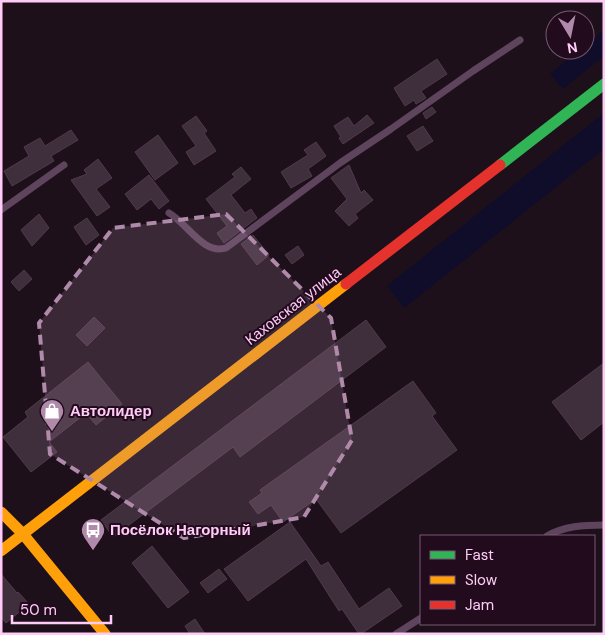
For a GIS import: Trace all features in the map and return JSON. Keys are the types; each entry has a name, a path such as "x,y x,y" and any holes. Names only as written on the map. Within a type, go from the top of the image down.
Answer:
{"main road":[{"name":"Каховская улица","path":"1,551 604,84"},
{"path":"1,512 23,534 105,634"}],"lane":[{"path":"169,213 178,218 195,236 207,245 216,249 226,248 340,163 520,40"},
{"path":"1,210 64,165"},
{"path":"549,535 580,525 604,525"},
{"path":"396,634 420,619"}],"highlighted area":[{"path":"226,214 331,318 352,440 304,517 184,538 50,454 39,323 113,228"}],"shaded area":[{"path":"604,30 604,56 563,89 550,74 567,60 595,60 595,37"},
{"path":"604,113 604,149 404,308 387,286"}],"building":[{"path":"437,59 447,74 421,91 426,98 416,104 414,100 405,106 394,88"},
{"path":"432,107 436,112 426,119 423,113"},
{"path":"367,115 374,123 343,144 334,126 348,117 354,126"},
{"path":"196,116 207,131 204,133 216,151 194,165 186,152 196,146 182,126"},
{"path":"423,126 433,141 417,151 407,136"},
{"path":"71,130 78,140 51,156 54,161 12,186 4,171 29,156 24,147 40,138 45,146"},
{"path":"158,135 178,163 155,180 135,152"},
{"path":"316,142 326,156 308,169 312,176 291,188 281,172 308,155 304,150"},
{"path":"98,159 112,178 96,189 110,207 97,216 71,180 87,174 84,170"},
{"path":"349,165 361,193 364,190 373,200 355,214 358,218 349,226 335,211 347,199 331,178"},
{"path":"241,167 251,179 231,195 245,213 251,209 257,218 224,243 217,233 227,226 206,199 235,177 232,174"},
{"path":"149,175 169,201 159,209 151,199 137,210 125,194"},
{"path":"39,214 49,228 32,246 21,230"},
{"path":"87,218 99,235 86,245 74,227"},
{"path":"253,235 269,255 257,265 241,244"},
{"path":"298,246 304,255 292,264 285,255"},
{"path":"24,270 32,279 19,291 11,282"},
{"path":"94,317 105,328 87,346 76,335"},
{"path":"366,320 386,347 240,457 233,447 113,537 101,520"},
{"path":"88,362 122,404 96,425 86,413 49,442 57,452 31,472 3,437 28,417 25,412"},
{"path":"604,363 604,422 581,440 552,402"},
{"path":"413,381 436,413 432,416 457,450 341,533 316,499 283,522 271,505 258,514 249,502 262,493 260,490"},
{"path":"290,522 321,566 328,562 359,609 389,588 402,606 359,634 342,609 339,611 306,559 248,601 224,569"},
{"path":"152,546 189,592 168,608 132,563"},
{"path":"219,569 227,579 208,593 200,583"},
{"path":"1,574 29,604 6,623 1,617"},
{"path":"195,619 205,634 190,634 185,626"}],"traffic: fast":[{"path":"500,165 604,84"}],"traffic: slow":[{"path":"1,551 346,284"},
{"path":"1,512 23,534 105,634"}],"traffic: jam":[{"path":"346,284 500,165"}],"place":[{"name":"Автолидер","path":"52,432"},
{"name":"Посёлок Нагорный","path":"93,551"}]}
